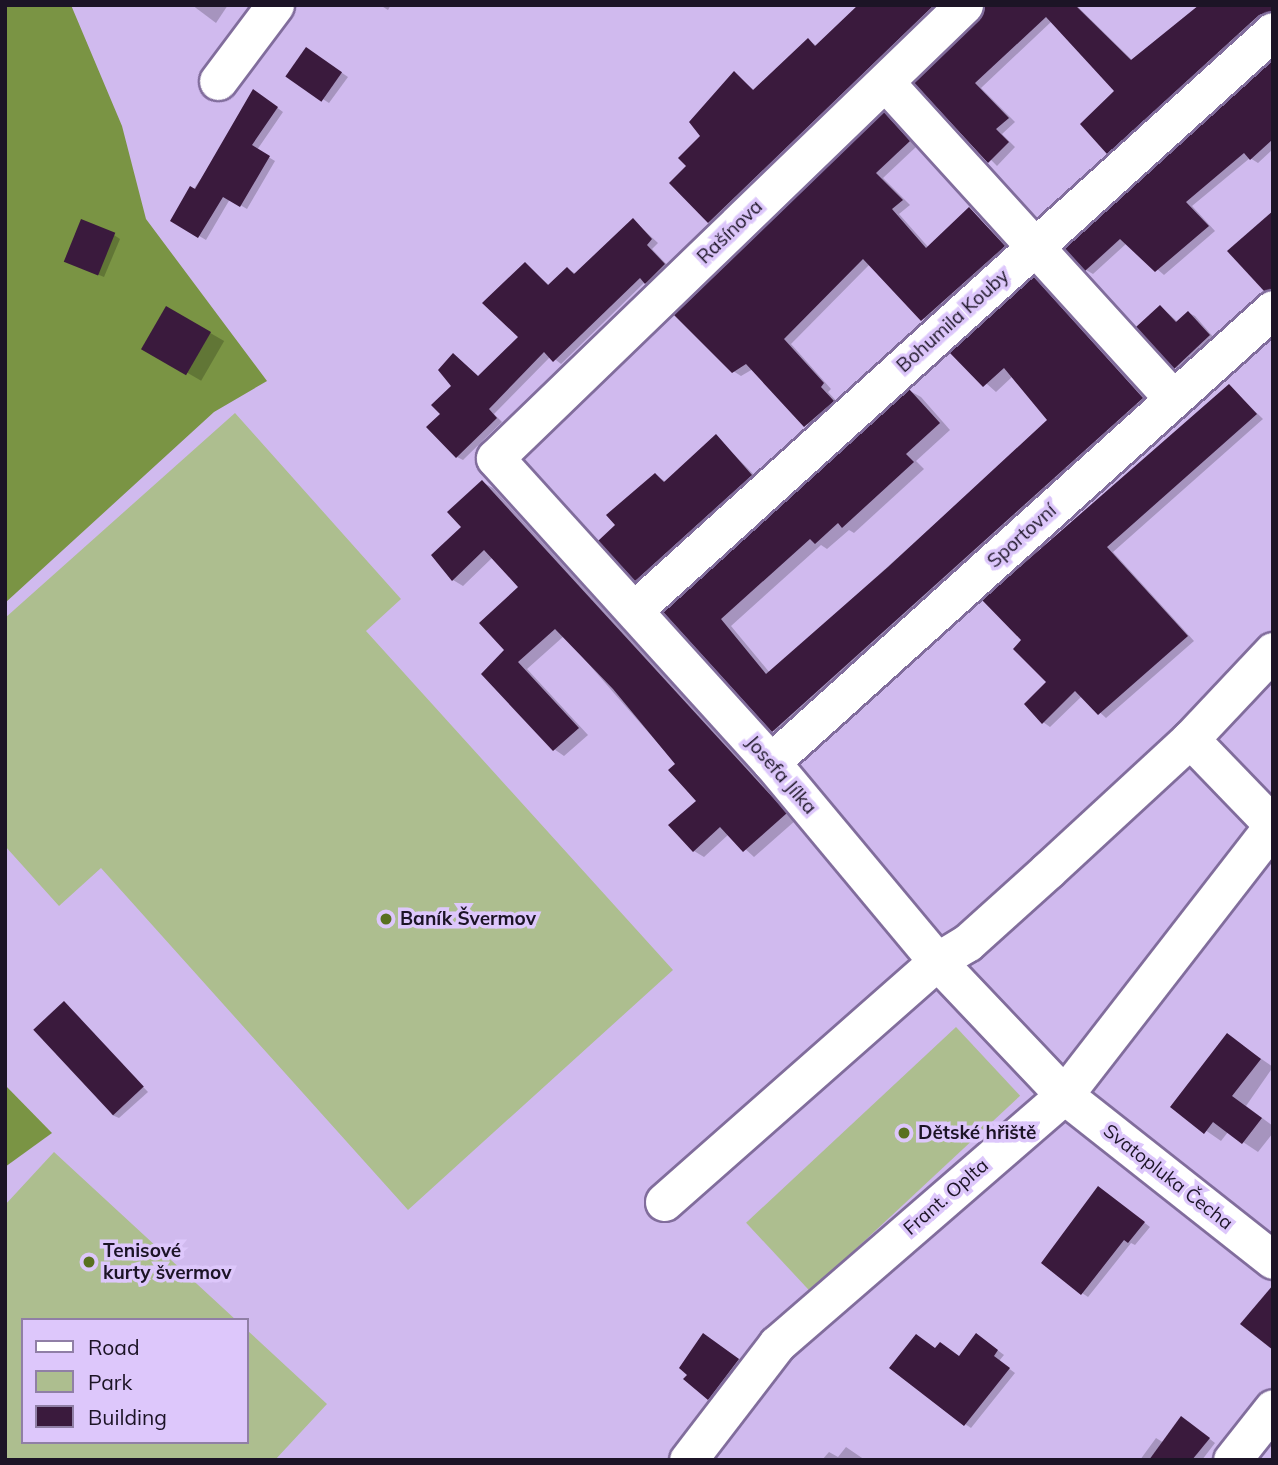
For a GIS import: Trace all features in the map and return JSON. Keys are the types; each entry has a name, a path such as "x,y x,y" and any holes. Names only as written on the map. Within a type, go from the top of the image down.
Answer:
{"street":[{"path":"218,81 275,5"},
{"name":"Rašínova","path":"495,458 964,5"},
{"name":"Bohumila Kouby","path":"634,610 1273,32"},
{"path":"884,82 1173,398"},
{"name":"Sportovní","path":"771,762 1273,309"},
{"name":"Josefa Jílka","path":"495,458 771,762 937,961 1064,1095"},
{"path":"664,1202 937,961 967,943 1190,739 1273,651"},
{"path":"1190,739 1273,826"},
{"name":"Frant. Oplta","path":"688,1460 778,1344 1064,1095 1273,826"},
{"name":"Svatopluka Čecha","path":"1064,1095 1273,1260"},
{"path":"1232,1460 1273,1408"}],"green space":[{"path":"5,5 71,5 122,126 146,219 267,381 214,412 5,603"},
{"name":"Baník Švermov","path":"235,413 401,599 366,631 673,970 408,1210 101,868 59,906 5,846 5,618"},
{"name":"Dětské hřiště","path":"956,1027 1020,1096 810,1291 746,1223"},
{"path":"5,1085 52,1133 5,1167"},
{"name":"Tenisové kurty švermov","path":"54,1152 234,1318 21,1318 21,1444 248,1444 248,1331 327,1404 275,1460 5,1460 5,1205"}],"building":[{"path":"858,5 934,5 708,223 669,183 686,166 678,158 700,136 689,122 734,71 753,90 808,38 815,46"},
{"path":"984,5 1075,5 1131,60 1199,5 1273,5 1273,11 1259,15 1107,154 1080,124 1114,91 1046,17 975,83 1009,118 996,129 1009,142 988,163 914,83 979,20"},
{"path":"306,47 342,72 321,102 285,76"},
{"path":"1273,60 1273,139 1250,160 1244,153 1186,202 1209,226 1155,272 1120,239 1085,271 1064,248"},
{"path":"253,89 278,107 252,145 270,156 240,207 223,197 198,238 170,221 190,186 195,189"},
{"path":"884,112 910,141 876,173 903,200 892,209 926,248 969,207 1005,246 921,321 863,259 784,339 824,383 821,387 834,401 804,427 746,364 732,373 674,315"},
{"path":"1273,211 1273,289 1264,291 1227,251"},
{"path":"633,218 652,239 647,245 665,264 645,284 640,278 553,362 544,352 489,409 497,418 456,458 426,427 440,414 431,405 451,386 438,370 453,353 478,376 518,337 482,303 525,262 548,285 567,267 574,274"},
{"path":"81,219 115,233 98,276 64,262"},
{"path":"1033,276 1143,398 772,732 663,612 909,389 940,423 906,454 914,462 842,528 838,523 815,544 810,539 721,619 766,674 888,567 1047,420 1004,368 983,387 949,352"},
{"path":"1160,305 1176,322 1188,311 1210,335 1174,369 1136,327"},
{"path":"166,306 211,332 186,375 141,349"},
{"path":"1229,384 1257,414 1107,547 1188,636 1098,715 1075,691 1042,724 1024,704 1046,682 1013,649 1021,640 982,600"},
{"path":"716,434 752,475 635,581 598,541 615,525 606,515 655,473 664,482"},
{"path":"482,480 787,813 743,852 720,827 693,852 668,825 696,801 668,770 675,764 613,689 555,629 518,662 579,728 553,751 481,674 504,650 479,623 518,587 484,550 452,581 431,555 461,527 447,512"},
{"path":"64,1001 144,1087 113,1115 33,1030"},
{"path":"1227,1033 1261,1059 1232,1096 1262,1118 1242,1144 1213,1122 1204,1134 1170,1107"},
{"path":"1098,1186 1145,1222 1128,1243 1124,1240 1081,1295 1041,1263"},
{"path":"1273,1285 1273,1350 1240,1324"},
{"path":"703,1333 739,1359 708,1400 683,1379 687,1375 679,1368"},
{"path":"976,1333 998,1350 994,1356 1010,1368 964,1426 889,1368 916,1334 935,1348 940,1342 959,1356"},
{"path":"1181,1416 1210,1438 1192,1460 1149,1460"}],"place":[{"name":"Baník Švermov","path":"386,919"},
{"name":"Dětské hřiště","path":"904,1133"},
{"name":"Tenisové kurty švermov","path":"89,1262"}]}
